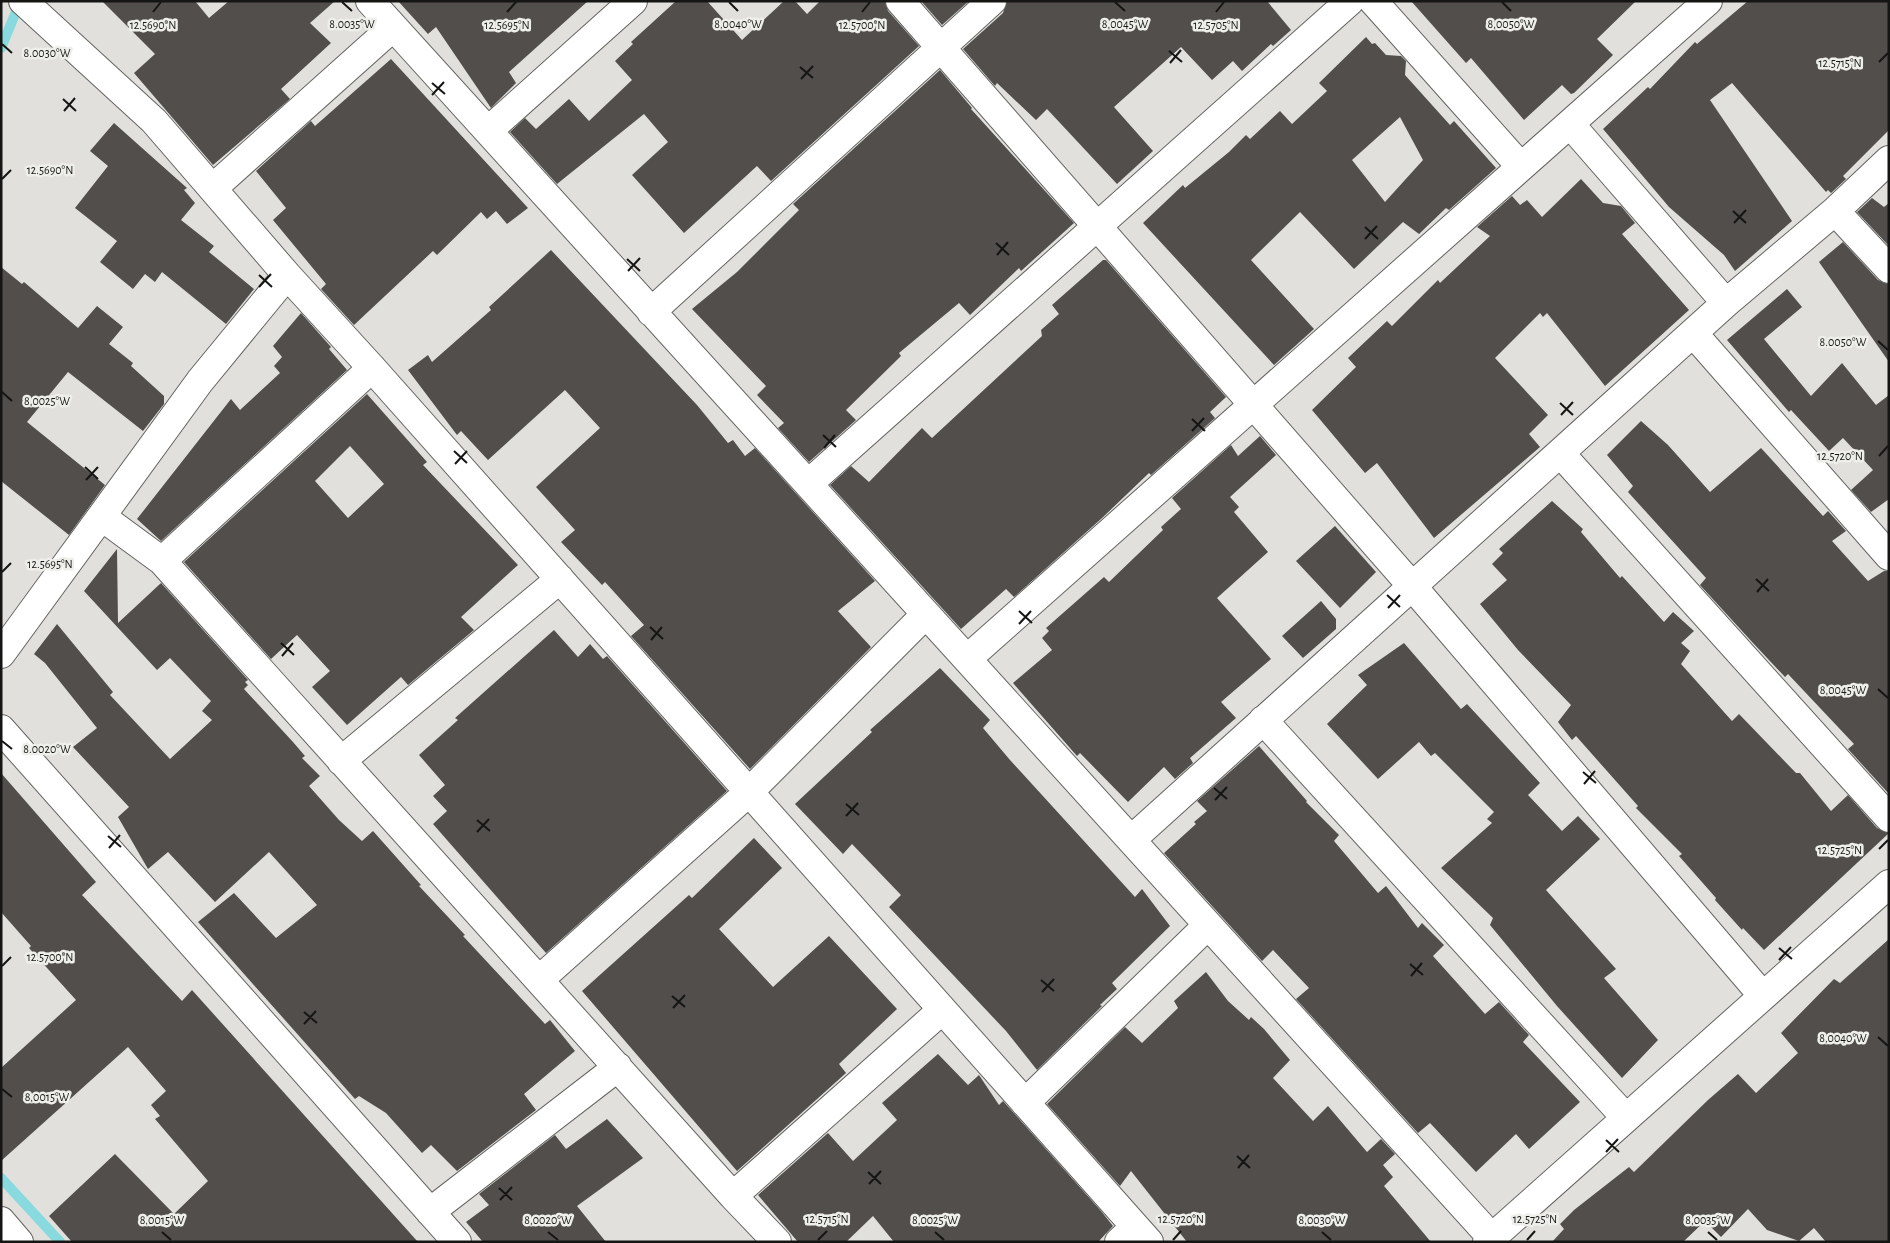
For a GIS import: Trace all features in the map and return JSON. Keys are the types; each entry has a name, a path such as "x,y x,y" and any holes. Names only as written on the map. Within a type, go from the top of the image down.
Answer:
{"street":[{"path":"24,1 154,121 287,276 372,368 1025,1103 1134,1237"},
{"path":"370,1 1208,925 1490,1240 1889,884"},
{"path":"488,131 633,1"},
{"path":"900,1 1412,586 1763,996"},
{"path":"652,312 992,1"},
{"path":"808,484 1350,1"},
{"path":"1373,1 1521,167"},
{"path":"967,659 1708,1"},
{"path":"213,188 393,27"},
{"path":"1570,124 1726,303"},
{"path":"1131,840 1726,303 1835,211 1889,160"},
{"path":"1835,211 1889,268"},
{"path":"1,654 200,381 287,276"},
{"path":"1693,333 1889,556"},
{"path":"162,561 372,368"},
{"path":"1560,453 1889,818"},
{"path":"102,517 162,561 777,1242"},
{"path":"342,761 560,579"},
{"path":"539,980 749,792 926,614"},
{"path":"1263,720 1626,1118"},
{"path":"1,730 456,1242"},
{"path":"1025,1103 1208,925"},
{"path":"734,1196 942,1010"},
{"path":"430,1212 618,1068"},
{"path":"1,1221 19,1242"}],"building":[{"path":"102,1 195,1 209,18 229,1 335,1 310,23 331,43 281,89 290,99 213,165 134,73 155,54"},
{"path":"398,1 588,1 509,72 516,83 491,108 436,27 428,34"},
{"path":"676,1 707,1 742,40 784,1 795,1 807,14 820,1 885,1 888,11 919,46 771,181 757,166 684,233 632,175 668,142 644,114 557,184 510,132 525,118 536,129 569,99 589,121 632,80 615,61 633,44 631,42"},
{"path":"921,1 969,1 942,25"},
{"path":"1007,1 1267,1 1291,30 1273,46 1271,44 1242,71 1233,61 1212,80 1181,47 1114,107 1153,151 1117,184 1047,109 1036,120 997,83 995,86 963,49 1003,13"},
{"path":"1411,1 1636,1 1597,39 1613,55 1574,93 1571,94 1562,85 1524,120 1471,58 1466,63"},
{"path":"1748,1 1889,1 1889,130 1843,176 1846,179 1831,193 1828,190 1826,192 1732,83 1710,100 1792,221 1735,271 1724,255 1669,207 1603,129 1648,87 1650,89 1695,42 1697,44"},
{"path":"1366,37 1372,44 1375,43 1386,55 1401,56 1406,61 1405,75 1450,125 1454,121 1496,168 1449,210 1446,208 1419,234 1403,222 1354,269 1300,212 1251,260 1314,329 1274,365 1143,223 1183,185 1185,188 1229,152 1246,135 1250,139 1280,111 1292,124 1327,91 1319,83","holes":["1400,117 1423,160 1385,202 1352,160"]},
{"path":"391,59 528,208 507,224 496,211 487,219 481,212 437,255 433,251 354,325 321,289 326,284 273,220 286,208 256,171 311,121 315,126"},
{"path":"940,70 971,109 1074,223 1021,271 1019,268 970,315 959,303 899,353 901,356 846,410 856,420 809,462 778,428 784,423 757,395 766,386 692,309 737,272 799,210 793,204"},
{"path":"114,123 187,188 184,190 195,203 181,220 214,246 209,252 254,289 226,324 162,272 155,282 145,274 133,289 100,262 117,241 75,208 108,166 90,151"},
{"path":"1581,179 1603,203 1621,206 1635,223 1622,234 1689,310 1605,386 1547,313 1543,317 1540,313 1495,358 1548,415 1529,434 1540,447 1434,538 1377,463 1365,473 1312,410 1356,367 1348,358 1387,321 1392,326 1438,280 1440,283 1490,236 1477,227 1512,196 1520,205 1527,200 1542,217"},
{"path":"1872,198 1884,207 1889,203 1889,246 1857,212"},
{"path":"1843,242 1878,280 1889,284 1889,362 1819,262"},
{"path":"551,250 697,405 728,443 733,440 745,456 755,448 875,581 838,611 871,647 750,769 631,636 644,625 605,582 602,585 561,542 575,530 536,487 600,428 565,390 488,460 461,431 457,435 408,370 428,355 432,362 491,310 489,307"},
{"path":"1103,260 1106,260 1226,397 1210,412 1215,418 1151,475 1149,473 1014,597 1006,589 961,629 830,485 851,466 869,482 922,428 932,438 1042,336 1041,330 1059,314 1052,305"},
{"path":"1,267 22,284 24,282 78,328 97,306 123,327 109,344 133,363 131,366 164,396 164,404 143,431 68,372 27,422 105,485 69,535 1,481"},
{"path":"1787,289 1802,307 1764,339 1811,396 1842,363 1876,405 1889,395 1889,499 1871,512 1851,490 1873,470 1843,438 1829,451 1791,410 1789,412 1727,340"},
{"path":"301,313 331,347 329,349 347,370 161,541 137,519 231,399 240,410 280,373 274,366 282,357 273,346"},
{"path":"367,394 427,462 423,465 518,565 461,617 474,630 408,685 401,677 347,725 312,687 330,671 297,635 271,659 184,562","holes":["350,446 384,484 348,518 315,481"]},
{"path":"1641,421 1668,445 1710,492 1761,448 1823,516 1828,511 1846,531 1832,541 1868,581 1884,571 1889,571 1889,794 1848,749 1854,744 1788,674 1785,677 1700,585 1706,578 1628,492 1633,486 1607,455"},
{"path":"1260,436 1276,455 1230,497 1239,507 1234,512 1268,552 1217,598 1271,659 1221,702 1236,718 1190,758 1193,763 1175,779 1164,767 1128,802 1080,753 1077,756 1013,683 1052,650 1042,638 1049,631 1046,628 1104,577 1109,582 1163,530 1161,527 1181,509 1172,498 1231,445 1238,456"},
{"path":"1552,501 1583,529 1581,532 1620,578 1622,576 1664,622 1673,612 1694,631 1681,643 1690,651 1681,664 1732,721 1739,714 1796,773 1800,773 1831,811 1848,795 1877,828 1889,833 1764,950 1743,928 1742,930 1715,900 1716,898 1679,856 1682,854 1636,808 1638,806 1576,736 1572,740 1558,722 1571,705 1518,650 1480,604 1507,580 1492,564 1503,553 1499,549"},
{"path":"1335,526 1376,572 1340,608 1296,561"},
{"path":"117,549 118,623 161,583 248,680 245,682 248,685 244,689 293,742 305,756 302,758 320,776 309,786 339,820 362,841 373,831 421,885 419,886 465,935 463,936 545,1024 550,1020 575,1051 524,1094 536,1110 457,1171 431,1145 422,1153 386,1113 359,1096 355,1099 198,922 234,893 276,938 317,905 269,852 215,902 168,852 148,869 118,817 129,807 73,747 97,728 45,663 34,654 57,624 113,692 110,695 170,759 212,720 202,711 211,701 170,658 157,670 84,591"},
{"path":"1321,601 1336,619 1336,629 1303,658 1282,636"},
{"path":"554,630 578,657 590,644 603,659 607,656 727,791 546,953 433,824 447,811 433,796 445,785 419,755 458,720 455,718"},
{"path":"1404,643 1461,709 1467,704 1540,783 1528,795 1562,831 1578,816 1600,839 1546,890 1616,969 1604,978 1658,1040 1622,1078 1557,1006 1490,925 1493,918 1441,868 1492,823 1487,819 1494,812 1435,753 1431,756 1419,742 1378,779 1327,724 1367,685 1358,675"},
{"path":"940,668 990,720 983,728 1010,760 1135,897 1142,889 1170,926 1112,983 1117,989 1100,1005 1102,1006 1037,1070 1006,1031 889,907 901,895 852,844 843,854 795,804 872,732 870,730"},
{"path":"1259,746 1306,802 1339,835 1334,841 1378,893 1386,886 1418,928 1422,923 1444,945 1433,956 1485,1014 1499,1002 1529,1035 1523,1042 1580,1102 1529,1149 1516,1134 1476,1172 1430,1123 1418,1133 1296,999 1309,988 1273,950 1262,961 1164,853 1196,824 1194,822 1207,811 1197,801"},
{"path":"1,773 96,882 82,895 182,1001 192,990 418,1242 72,1242 49,1216 115,1154 174,1214 208,1181 155,1119 160,1116 151,1105 166,1091 128,1047 1,1161 1,1068 76,1000 29,948 31,946 1,912"},
{"path":"754,838 782,868 719,929 773,987 829,936 897,1009 839,1064 846,1073 737,1171 582,991 689,895 692,898"},
{"path":"1889,939 1889,1242 1826,1242 1814,1228 1799,1241 1767,1230 1748,1209 1721,1237 1705,1221 1683,1242 1552,1242 1564,1229 1560,1224 1574,1210 1629,1167 1634,1172 1708,1100 1738,1074 1756,1093 1798,1053 1781,1033 1834,979 1840,983"},
{"path":"1206,972 1228,1001 1249,1020 1251,1017 1264,1029 1290,1060 1273,1078 1313,1121 1328,1106 1367,1152 1381,1139 1395,1154 1383,1165 1393,1177 1384,1186 1431,1242 1187,1242 1131,1171 1120,1186 1047,1104 1125,1027 1142,1043 1178,1008 1174,1001"},
{"path":"938,1054 968,1085 979,1075 999,1105 1003,1101 1101,1211 1113,1226 1098,1242 894,1242 873,1216 846,1242 798,1242 758,1195 828,1133 853,1161 897,1120 882,1103"},
{"path":"607,1119 643,1158 577,1206 606,1242 483,1242 466,1222 489,1205 479,1194 555,1135 566,1149"}],"waterway":[{"path":"1,48 20,2"},
{"path":"1,1178 60,1242"}]}
